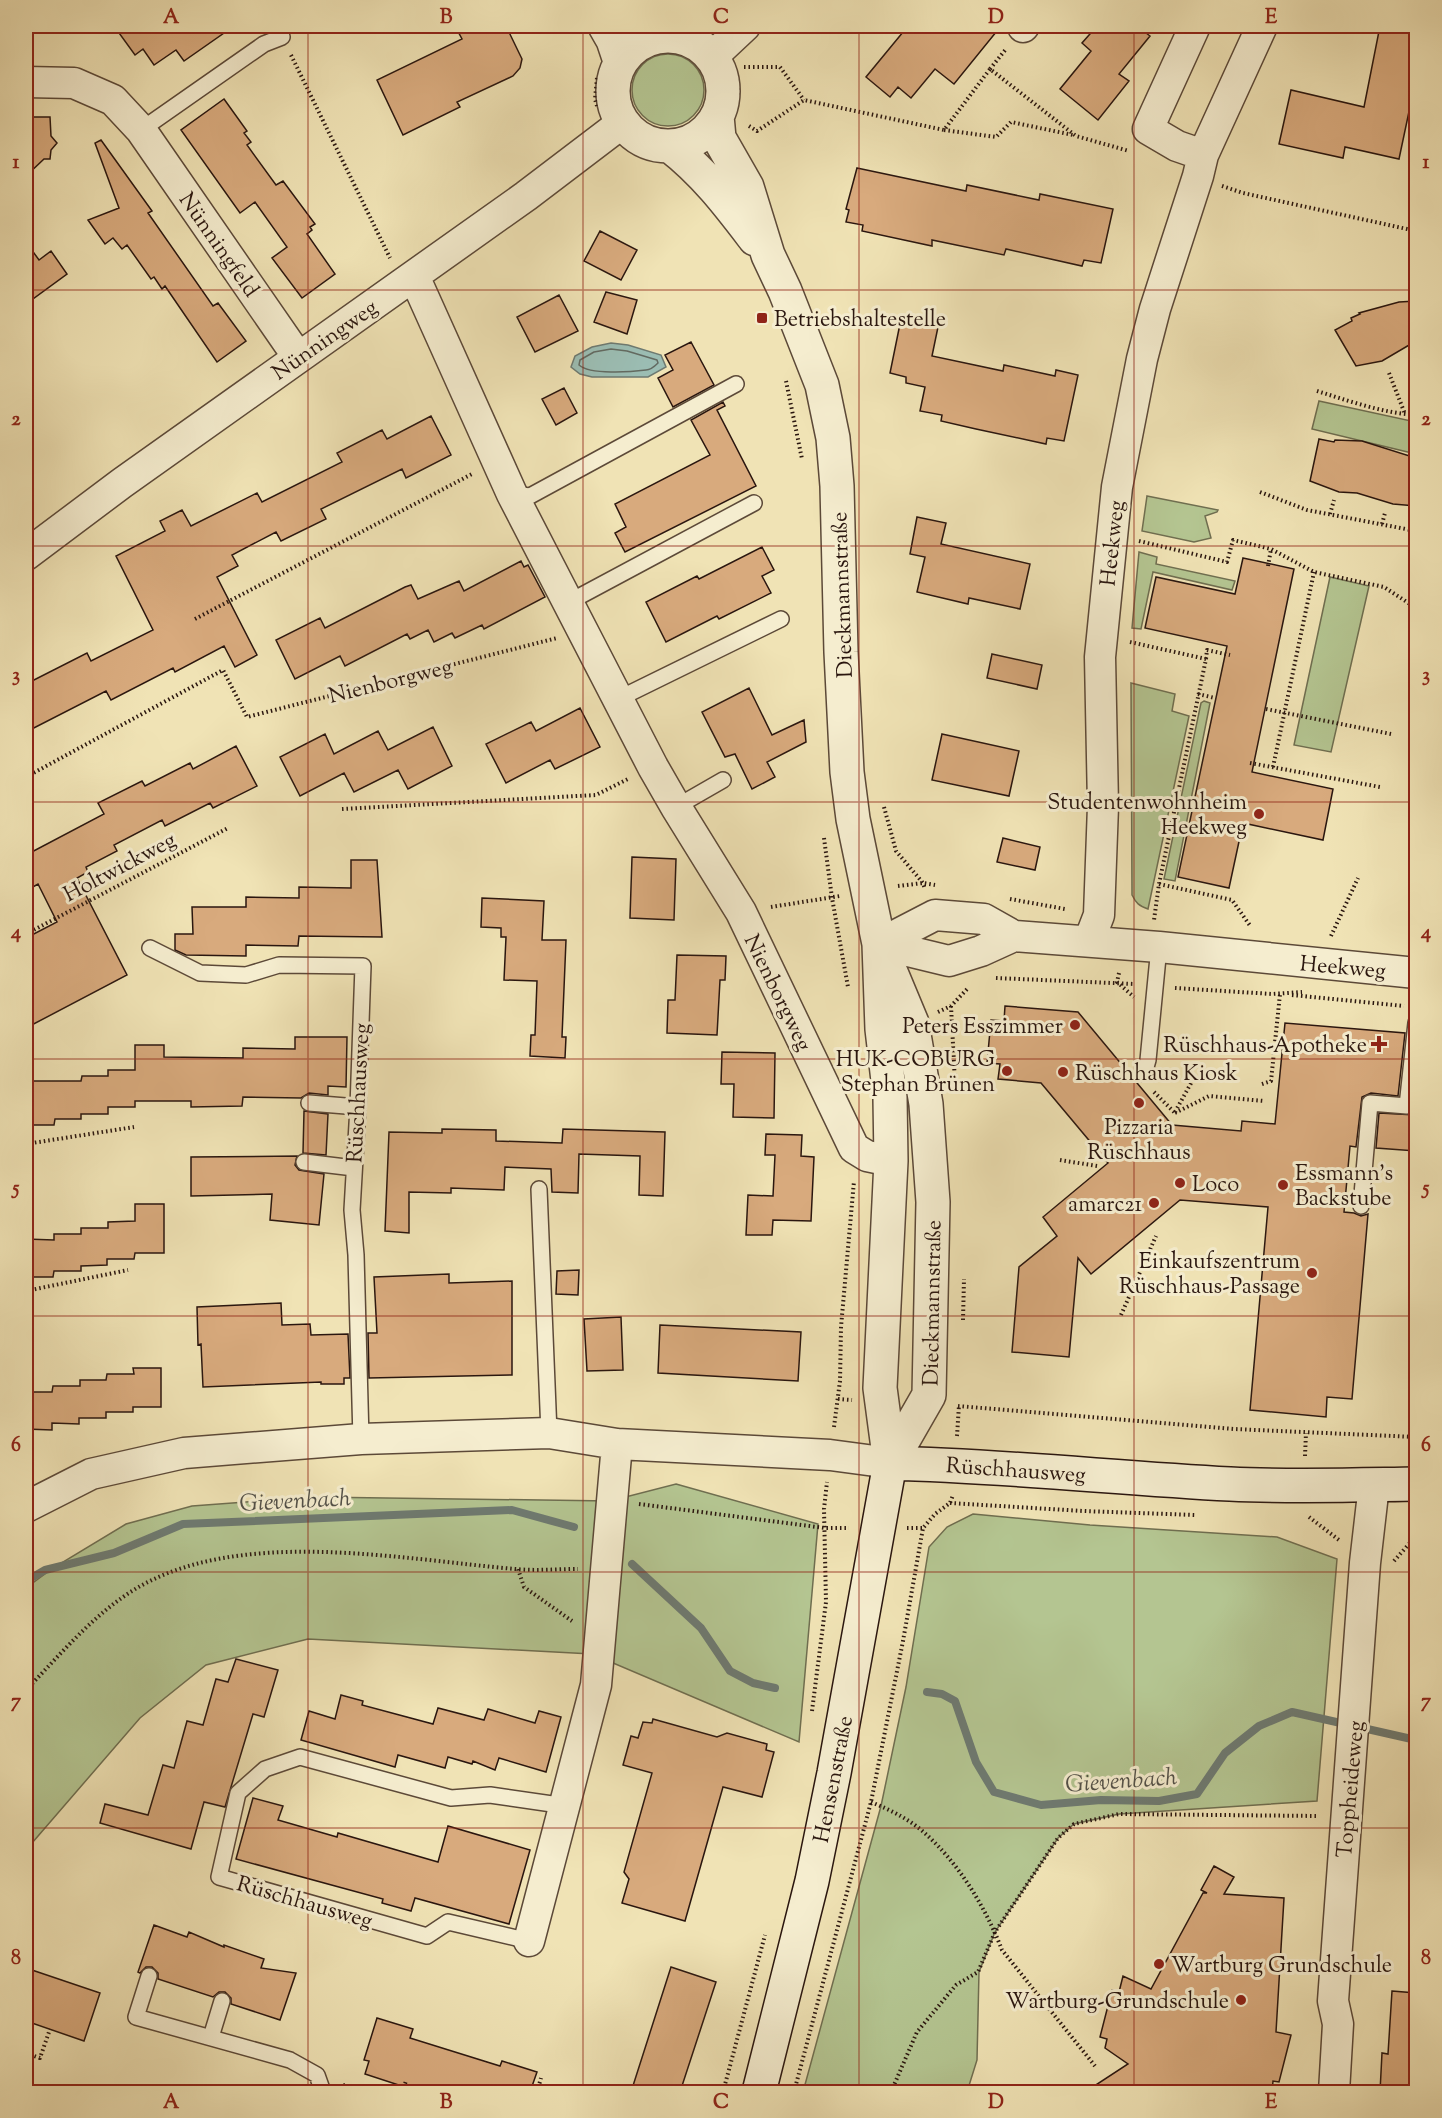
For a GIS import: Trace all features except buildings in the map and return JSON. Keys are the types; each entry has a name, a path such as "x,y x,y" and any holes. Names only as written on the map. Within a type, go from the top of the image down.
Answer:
{"street":[{"path":"605,26 613,40 620,61"},
{"path":"622,123 615,108 612,92 614,76 620,61 650,31 687,38 724,62 745,26"},
{"path":"1195,26 1148,129 1177,146 1200,165"},
{"name":"Heekweg","path":"1089,941 1099,915 1103,806 1100,657 1117,487 1155,309 1200,165 1262,26"},
{"name":"Dieckmannstraße","path":"724,62 720,71 723,86 722,101 729,118 719,138 747,187 768,255 785,291 822,385 833,438 837,486 841,652 848,772 853,819 879,944 882,1029 890,1098 891,1161 880,1388 890,1463"},
{"name":"Nünningfeld","path":"26,82 74,83 113,100 141,130 298,357"},
{"name":"Dieckmannstraße","path":"622,123 635,136 652,144 670,146 684,144 698,138 709,128 729,118"},
{"name":"Nünningweg","path":"26,555 122,483 526,196 622,123"},
{"name":"Dieckmannstraße","path":"670,146 712,183 768,255"},
{"name":"Nienborgweg","path":"409,279 512,494 653,767 741,912 854,1148 867,1156 891,1161"},
{"name":"Heekweg","path":"879,944 935,915 984,919 1014,936 1158,947 1416,973"},
{"name":"Heekweg","path":"879,944 949,961 981,951 1014,936"},
{"name":"Dieckmannstraße","path":"879,944 912,1023 926,1104 933,1202 929,1395 890,1463"},
{"name":"Rüschhausweg","path":"26,1507 91,1474 184,1453 361,1439 549,1433 616,1444 830,1455 890,1463 955,1465 1230,1484 1303,1486 1416,1484"},
{"name":"Rüschhausweg","path":"529,1941 596,1685 616,1444"},
{"name":"Hensenstraße","path":"759,2092 814,1870 834,1773 890,1463"},
{"name":"Toppheideweg","path":"1334,2092 1338,2024 1333,2001 1365,1563 1374,1485"}],"lane":[{"path":"141,130 264,45 282,37"},
{"path":"512,494 530,496 736,384"},
{"path":"569,602 754,503"},
{"path":"618,699 781,619"},
{"path":"676,807 723,780"},
{"path":"1144,1074 1148,1060 1158,947"},
{"name":"Rüschhausweg","path":"150,948 200,974 246,975 279,965 363,966 352,1210 361,1439"},
{"path":"1361,1206 1371,1103 1407,1106 1416,1023"},
{"path":"309,1103 358,1107"},
{"path":"304,1162 354,1168"},
{"path":"539,1189 549,1433"},
{"name":"Rüschhausweg","path":"529,1941 448,1922 428,1936 219,1876 238,1793 265,1769 300,1757 451,1798 490,1795 566,1806"},
{"path":"149,1976 136,2017 290,2060 317,2075 322,2092"},
{"path":"211,2037 222,2001"}],"path":[{"path":"282,37 409,279"},
{"path":"724,62 780,67 804,100 944,130 996,137 1011,122 1076,136 1140,154"},
{"path":"944,130 990,69 1076,136"},
{"path":"729,118 757,131 804,100"},
{"path":"1200,165 1218,185 1243,193 1416,231"},
{"path":"784,372 804,470"},
{"path":"1389,373 1405,414"},
{"path":"1317,391 1347,401 1416,415"},
{"path":"195,619 496,461"},
{"path":"1260,492 1307,510 1416,531"},
{"path":"1330,514 1334,500"},
{"path":"1382,524 1385,513"},
{"path":"1132,538 1227,562 1233,540 1271,549 1314,572 1384,587 1416,608"},
{"path":"1268,566 1271,549"},
{"path":"1273,767 1314,572"},
{"name":"Nienborgweg","path":"26,777 222,670 247,717 584,631"},
{"path":"1122,640 1206,659"},
{"path":"1158,947 1153,924 1159,884 1207,650 1230,655"},
{"path":"1198,694 1215,698"},
{"path":"1266,709 1391,734"},
{"path":"1250,763 1380,787"},
{"path":"342,809 596,795 653,767"},
{"name":"Holtwickweg","path":"26,934 228,828"},
{"path":"823,831 842,960"},
{"path":"1329,940 1358,878"},
{"path":"741,912 923,883"},
{"path":"1159,884 1232,900 1276,959"},
{"path":"1263,1084 1271,1081 1280,994"},
{"path":"1272,999 1280,994 1408,1006"},
{"path":"1195,1076 1175,1113 1209,1096 1264,1101"},
{"path":"26,1144 134,1127"},
{"path":"1060,1160 1097,1166"},
{"path":"1121,1315 1156,1236"},
{"path":"26,1291 128,1270"},
{"path":"840,1381 838,1399 881,1401"},
{"path":"924,1404 1234,1429 1416,1437"},
{"path":"811,1718 826,1602 825,1509 830,1455"},
{"path":"611,1501 825,1528"},
{"path":"794,2092 871,1802 923,1528 934,1514 950,1503"},
{"path":"1309,1517 1347,1546"},
{"path":"26,1690 92,1623 132,1591 175,1571 213,1560 258,1554 324,1551 518,1569 605,1570"},
{"path":"518,1569 524,1587 585,1629 600,1634"},
{"name":"Hensenstraße","path":"871,1802 890,1810 920,1829 948,1858 969,1885 995,1932 1002,1950 1095,2066"},
{"name":"Toppheideweg","path":"891,2092 917,2031 956,1985 978,1972 995,1932 1058,1838 1074,1824 1119,1814 1322,1817"},
{"path":"723,2092 765,1934"},
{"path":"26,2053 40,2058 50,2030"},
{"path":"537,2092 541,2078"},
{"path":"402,2092 406,2081"}],"green space":[{"path":"668,54 688,60 698,70 704,90 698,110 688,120 668,126 648,120 638,110 632,90 638,70 648,60"},
{"path":"1319,401 1416,422 1416,454 1312,429"},
{"path":"1147,496 1218,510 1205,516 1211,538 1194,542 1142,531"},
{"path":"1139,552 1157,557 1156,564 1235,581 1232,590 1153,572 1141,629 1132,628"},
{"path":"1330,577 1369,586 1331,752 1294,745"},
{"path":"1131,683 1175,694 1172,711 1189,716 1148,909 1138,904 1132,895"},
{"path":"1204,701 1210,703 1175,881 1164,879 1201,703"},
{"path":"676,1484 818,1524 799,1742 592,1654 308,1639 206,1665 140,1718 26,1850 26,1588 53,1568 126,1524 192,1506 315,1497 610,1501"},
{"path":"973,1514 1090,1525 1277,1537 1337,1559 1317,1801 1119,1814 1074,1824 1058,1838 995,1932 979,1972 977,2060 967,2092 803,2092 881,1806 906,1687 929,1547 947,1527"}],"water":[{"path":"611,343 628,345 661,355 666,367 648,377 592,377 580,374 571,367 575,356 592,347"}],"waterway":[{"name":"Gievenbach","path":"26,1581 45,1570 114,1553 183,1524 512,1510 574,1527"},
{"name":"Gievenbach","path":"632,1564 701,1628 730,1671 753,1683 775,1688"},
{"name":"Gievenbach","path":"927,1692 942,1694 955,1701 976,1762 994,1792 1041,1805 1101,1800 1159,1801 1197,1794 1225,1753 1259,1726 1292,1712 1416,1740"}],"place":[{"name":"Betriebshaltestelle","path":"762,318"},
{"name":"Studentenwohnheim Heekweg","path":"1259,814"},
{"name":"Peters Esszimmer","path":"1075,1025"},
{"name":"Rüschhaus-Apotheke","path":"1379,1044"},
{"name":"HUK-COBURG Stephan Brünen","path":"1007,1071"},
{"name":"Rüschhaus Kiosk","path":"1063,1072"},
{"name":"Pizzaria Rüschhaus","path":"1139,1103"},
{"name":"Loco","path":"1180,1183"},
{"name":"Essmann's Backstube","path":"1283,1185"},
{"name":"amarc21","path":"1154,1203"},
{"name":"Einkaufszentrum Rüschhaus-Passage","path":"1312,1273"},
{"name":"Wartburg Grundschule","path":"1159,1964"},
{"name":"Wartburg-Grundschule","path":"1241,2000"}]}
